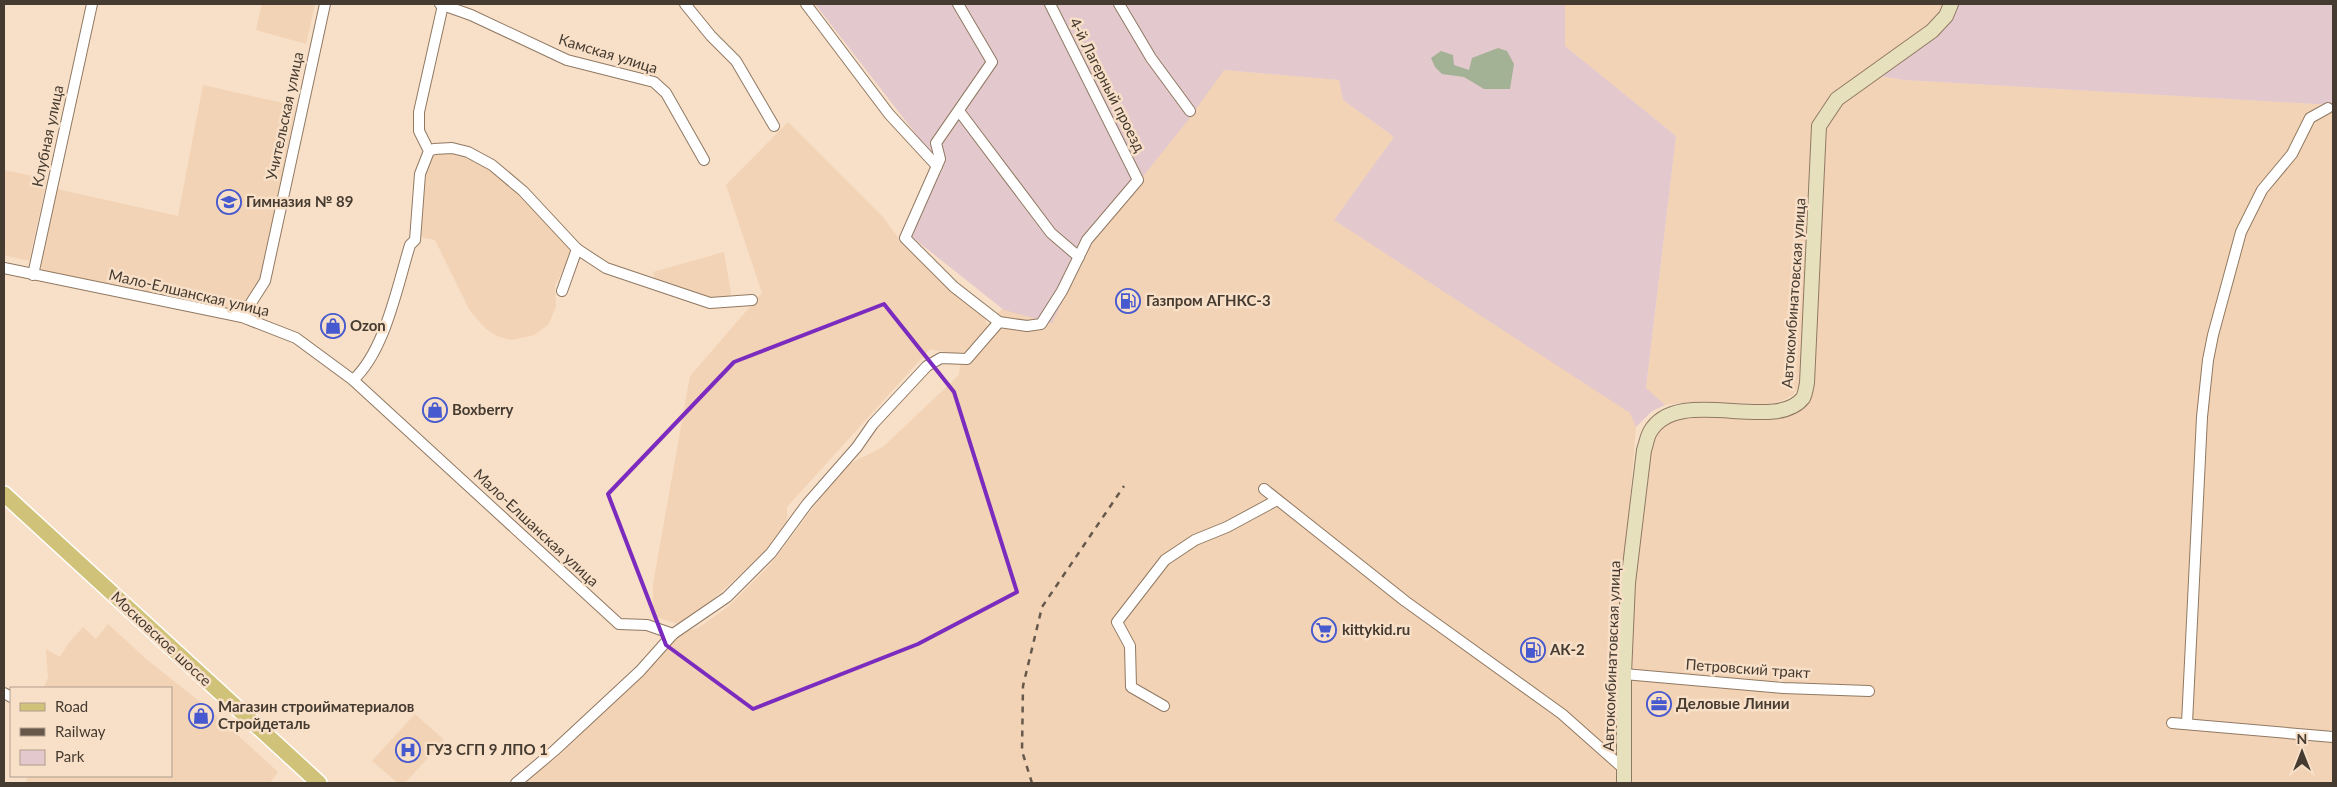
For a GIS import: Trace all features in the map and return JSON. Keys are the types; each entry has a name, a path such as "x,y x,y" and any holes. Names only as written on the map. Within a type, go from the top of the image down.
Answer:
{"main road":[{"name":"Московское шоссе","path":"4,494 319,783"}],"street":[{"name":"Клубная улица","path":"33,275 92,4"},
{"name":"Учительская улица","path":"242,318 265,281 325,4"},
{"path":"429,151 419,131 419,112 441,4"},
{"name":"Камская улица","path":"441,4 472,15 568,60 654,82 666,93 704,160"},
{"path":"685,4 711,36 736,61 774,126"},
{"path":"806,4 889,114 937,166"},
{"path":"958,4 992,62 936,143 940,160 905,238 954,286 999,322 1027,326 1041,324 1062,292 1079,257 1051,233 959,111"},
{"name":"4-й Лагерный проезд","path":"1050,4 1138,180 1087,240 1079,257"},
{"path":"1119,4 1151,58 1190,111"},
{"name":"Автокомбинатовская улица","path":"1624,776 1624,674 1628,583 1644,450 1649,432 1658,421 1677,412 1692,410 1774,412 1792,406 1803,398 1807,383 1819,126 1837,99 1932,30 1946,16 1951,4"},
{"path":"2187,723 2202,417 2208,360 2213,335 2241,232 2262,190 2292,154 2310,118 2328,108"},
{"path":"353,380 364,370 377,349 410,245 415,240 420,174 429,151 434,148 452,148 468,152 492,165 524,191 576,249 606,268 710,303 752,300"},
{"path":"562,292 576,249"},
{"name":"Мало-Елшанская улица","path":"4,268 242,318 296,338 353,380 619,624 646,625 673,634"},
{"path":"516,783 640,671 673,634 727,597 771,553 873,424 927,366 941,358 966,359 999,322"},
{"path":"1264,489 1405,600 1562,714 1624,776"},
{"path":"1164,706 1131,687 1130,646 1117,622 1165,560 1196,540 1227,527 1277,500"},
{"name":"Петровский тракт","path":"1624,674 1783,688 1869,691"},
{"path":"2172,723 2333,737"}],"highlighted area":[{"path":"884,304 954,392 1017,592 918,644 753,709 666,645 608,494 734,362"}],"shaded area":[{"path":"262,4 315,4 306,44 256,30"},
{"path":"1565,4 1945,4 1942,11 1918,34 1841,87 1818,111 1813,127 1801,372 1799,386 1793,395 1781,401 1768,404 1690,402 1665,405 1646,389 1676,136 1565,46"},
{"path":"1498,48 1507,51 1514,64 1510,89 1484,89 1464,77 1442,74 1435,67 1431,58 1441,51 1453,55 1454,65 1469,70 1472,58"},
{"path":"1224,70 1339,80 1343,100 1394,137 1334,220 1631,413 1636,427 1613,701 1616,783 522,783 560,755 674,639 687,631 698,628 728,607 770,565 845,466 883,447 959,375 961,355 930,349 787,507 787,521 774,542 685,624 678,624 653,616 653,584 690,376 762,293 726,185 788,122 883,217 904,246 984,316 987,325 1005,306 1093,235"},
{"path":"1880,76 1904,80 2333,105 2333,783 1631,783 1624,699 1638,546 1653,436 1665,422 1685,417 1803,406 1810,400 1813,389 1819,275 1821,160 1826,125 1834,111 1851,94"},
{"name":"Гимназия № 89","path":"203,85 296,106 261,280 240,310 234,313 43,271 41,266 57,189 178,216"},
{"path":"453,151 491,166 522,193 572,251 555,285 556,306 549,324 534,335 511,340 497,336 486,329 470,311 435,240 421,237 418,233 422,174 431,153"},
{"path":"4,170 47,179 29,261 4,255"},
{"path":"724,252 731,293 729,301 710,301 655,281 653,272"},
{"path":"108,624 146,659 209,709 278,772 270,783 26,783 28,777 172,777 172,687 44,687 48,677 46,649 60,657 68,644 83,627 96,639"},
{"name":"ГУЗ СГП 9 ЛПО 1","path":"415,714 444,740 405,783 398,783 372,761"}],"green space":[{"path":"815,4 1565,4 1565,46 1676,136 1646,388 1665,405 1652,411 1636,427 1630,413 1334,220 1394,137 1343,100 1339,80 1224,70 1189,119 1092,240 1052,323 1004,310 902,229 943,169"},
{"path":"1951,4 2333,4 2333,105 1904,80 1880,76"}],"railway":[{"path":"1032,783 1022,751 1023,686 1042,607 1124,486"}],"place":[{"name":"Гимназия № 89","path":"229,202"},
{"name":"Газпром АГНКС-3","path":"1128,301"},
{"name":"Ozon","path":"333,326"},
{"name":"Boxberry","path":"435,410"},
{"name":"kittykid.ru","path":"1324,630"},
{"name":"АК-2","path":"1533,650"},
{"name":"Деловые Линии","path":"1659,704"},
{"name":"Магазин строийматериалов Стройдеталь","path":"201,716"},
{"name":"ГУЗ СГП 9 ЛПО 1","path":"408,750"}]}
